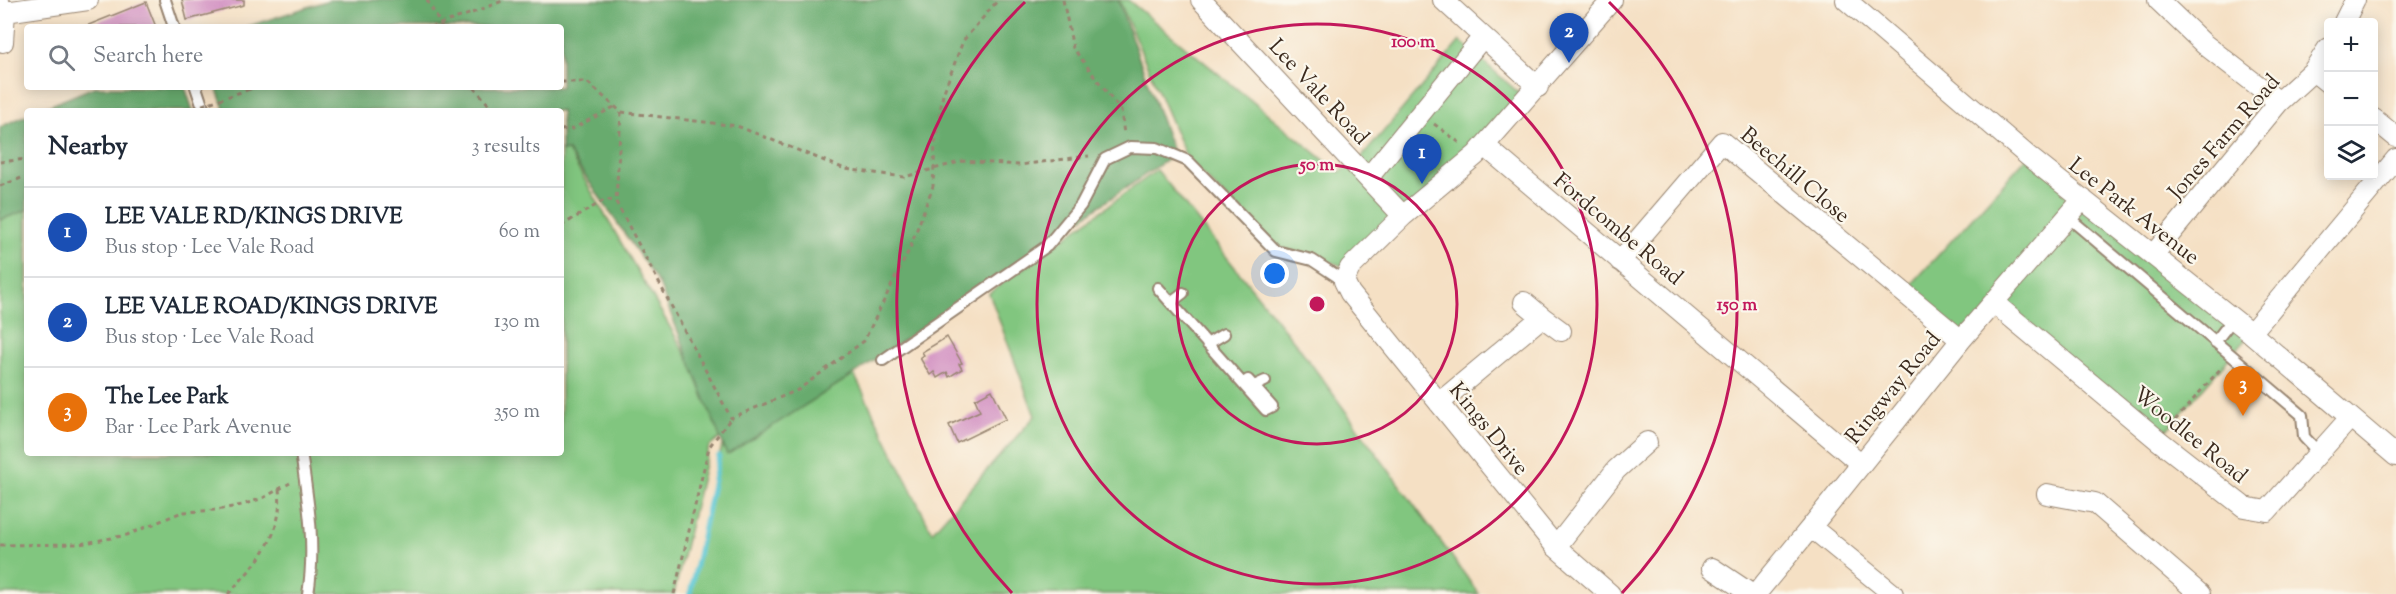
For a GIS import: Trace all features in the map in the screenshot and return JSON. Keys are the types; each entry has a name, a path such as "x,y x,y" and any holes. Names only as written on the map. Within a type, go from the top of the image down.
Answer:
{"street":[{"path":"3,42 3,8 88,0"},
{"name":"Lee Vale Road","path":"1201,0 1403,216"},
{"path":"1443,0 1538,87"},
{"path":"1344,280 1350,268 1403,216 1481,151 1612,0"},
{"name":"Lee Park Avenue","path":"1846,0 2028,156 2251,333 2396,456"},
{"path":"2158,0 2204,44 2279,102"},
{"path":"2346,18 2355,0"},
{"path":"1368,178 1482,38"},
{"name":"Jones Farm Road","path":"2153,255 2279,102 2321,77"},
{"path":"2378,122 2396,137"},
{"name":"Beechill Close","path":"1620,261 1722,142 1961,340"},
{"name":"Fordcombe Road","path":"1481,151 1620,261 1860,463"},
{"path":"2251,333 2396,159"},
{"name":"Ringway Road","path":"1756,594 1961,340 2083,199"},
{"name":"Kings Drive","path":"1344,280 1350,293 1556,547 1610,594"},
{"path":"1524,302 1561,331"},
{"name":"Woodlee Road","path":"1994,303 2158,440 2244,507 2267,511 2350,418"},
{"path":"1439,403 1542,317"},
{"path":"1556,547 1616,470 1647,442"},
{"path":"2047,494 2095,503 2200,594"},
{"path":"1811,527 1893,594"},
{"path":"1712,568 1751,594"}],"lane":[{"path":"165,0 173,24"},
{"path":"197,90 203,108"},
{"path":"883,360 1047,246 1081,206 1105,159 1125,148 1157,148 1188,160 1276,251 1312,260 1344,280"},
{"path":"2068,217 2302,415 2304,437 2319,453"},
{"path":"1158,288 1207,344 1248,385 1265,381"},
{"path":"1171,302 1183,293"},
{"path":"2215,342 2233,319"},
{"path":"1207,344 1224,334"},
{"path":"301,456 311,521 313,563 308,594"}],"path":[{"path":"427,0 440,24"},
{"path":"440,24 505,0"},
{"path":"674,594 709,447 731,418 798,390 864,341 910,248 933,186 943,94 963,41 998,0"},
{"path":"1063,0 1073,48 1121,111 1125,148"},
{"path":"564,82 587,82 621,112 737,126 846,169 904,177 963,162 1019,165 1093,155"},
{"path":"194,108 247,90"},
{"path":"476,90 492,108"},
{"path":"564,130 572,129 615,107"},
{"path":"621,112 616,202 731,418"},
{"path":"1420,114 1481,151"},
{"path":"0,162 24,159"},
{"path":"0,186 24,177"},
{"path":"564,224 592,205 606,199 616,202"},
{"path":"2158,440 2231,357"},
{"path":"0,545 80,544 127,535 182,512 217,510 242,505 279,489 303,472"},
{"path":"228,594 252,568 273,536 280,520 279,489"}],"green space":[{"path":"329,0 1118,0 1174,155 854,374 727,455 659,284 568,151 564,151 564,108 224,108 217,90 564,90 564,24 255,24"},
{"path":"1119,0 1128,0 1339,172 1356,164 1460,41 1527,100 1350,268 1278,247 1188,161"},
{"path":"87,90 186,90 192,108 44,108"},
{"path":"24,116 24,211 0,220 0,127"},
{"path":"564,151 568,151 699,377 723,436 709,447 674,594 0,594 0,220 24,211 24,456 564,456"},
{"path":"2028,156 2251,333 2158,440 1995,303 1961,340 1903,294"},
{"path":"1157,170 1301,350 1479,594 690,594 722,445 727,454 854,374 932,532 1035,416 989,293"}],"building":[{"path":"182,0 244,0 244,5 187,20"},
{"path":"146,2 155,24 91,24"},
{"path":"947,337 962,363 959,364 962,369 949,377 947,372 937,378 934,372 930,375 920,358 924,355 922,352"},
{"path":"992,390 1006,419 957,443 949,425 980,411 975,399"}],"waterway":[{"path":"690,594 719,456"}],"place":[{"name":"LEE VALE ROAD/KINGS DRIVE","path":"1569,63"},
{"name":"LEE VALE RD/KINGS DRIVE","path":"1422,184"},
{"name":"The Lee Park","path":"2243,416"}]}
